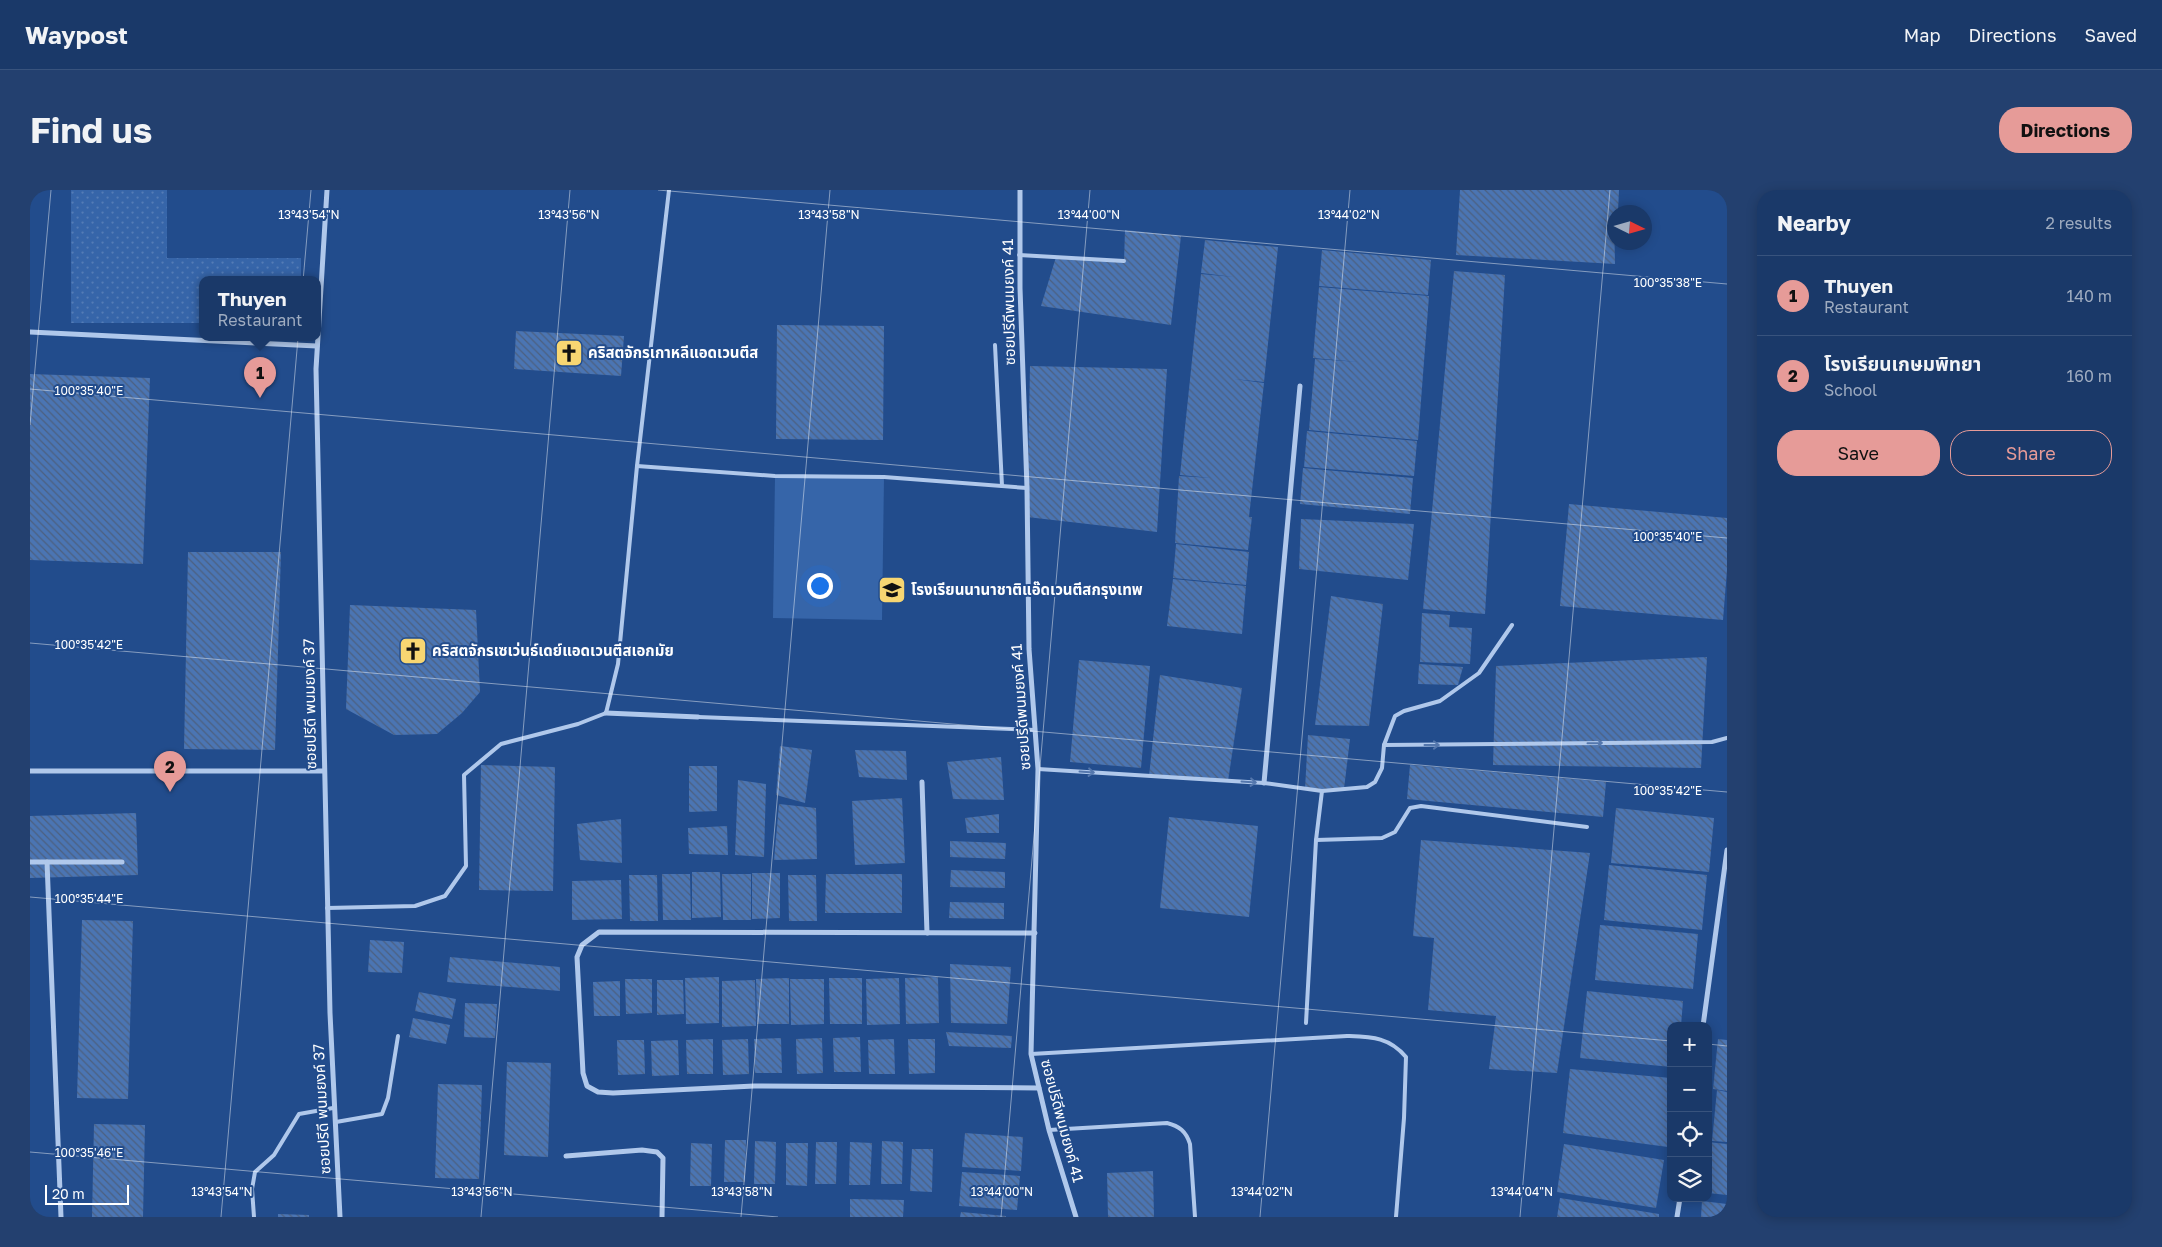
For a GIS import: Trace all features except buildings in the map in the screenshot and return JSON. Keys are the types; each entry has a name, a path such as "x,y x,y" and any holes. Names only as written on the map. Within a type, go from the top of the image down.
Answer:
{"street":[{"name":"ซอยปรีดี พนมยงค์ 37","path":"321,284 327,190"},
{"name":"ซอยปรีดีพนมยงค์ 41","path":"1020,190 1029,649 1038,768 1032,1054 1049,1130 1076,1217"},
{"path":"30,332 199,340"},
{"path":"214,341 317,346"},
{"name":"ซอยปรีดี พนมยงค์ 37","path":"317,341 316,379 327,908 333,1108 336,1122 340,1217"},
{"path":"1264,783 1300,386"},
{"path":"606,713 698,717"},
{"path":"30,771 324,770"},
{"path":"922,782 927,933"},
{"path":"1704,1022 1727,850"},
{"path":"30,862 122,862"},
{"path":"48,862 61,1217"},
{"path":"1034,933 599,932 582,946 577,957 584,1073 587,1086 598,1092 613,1093 754,1086 1039,1088"},
{"path":"566,1156 642,1150 656,1152 662,1158 662,1217"},
{"path":"1677,1217 1679,1202"}],"lane":[{"path":"327,908 415,906 445,896 466,866 464,775 501,744 578,724 606,713 618,664 636,466 669,190"},
{"path":"1020,255 1124,262"},
{"path":"995,345 1002,486"},
{"path":"636,466 775,476 884,478 1027,488"},
{"path":"1038,768 1264,783 1322,791 1367,787 1375,782 1382,768 1384,745 1395,716 1404,711 1440,701 1479,673 1512,625"},
{"path":"698,717 1035,730"},
{"path":"1384,745 1712,742 1727,738"},
{"path":"1306,1022 1316,840 1322,791"},
{"path":"1316,840 1382,838 1395,832 1410,808 1421,806 1587,827"},
{"path":"336,1122 382,1114 388,1098 398,1036"},
{"path":"1032,1054 1348,1036 1375,1037 1396,1046 1406,1057 1404,1118 1396,1217"},
{"path":"254,1217 252,1189 255,1172 274,1156 299,1114 333,1108"},
{"path":"1049,1130 1167,1123 1176,1125 1188,1135 1190,1144 1195,1217"}],"shaded area":[{"path":"71,190 167,190 167,258 301,258 301,276 199,276 199,323 71,323"},
{"path":"775,476 884,477 882,620 773,618"}],"place":[{"name":"คริสตจักรเกาหลีแอดเวนตีส","path":"569,353"},
{"name":"Thuyen","path":"260,398"},
{"name":"โรงเรียนนานาชาติแอ๊ดเวนตีสกรุงเทพ","path":"892,590"},
{"name":"คริสตจักรเซเว่นธ์เดย์แอดเวนตีสเอกมัย","path":"413,651"},
{"name":"โรงเรียนเกษมพิทยา","path":"170,792"}]}
